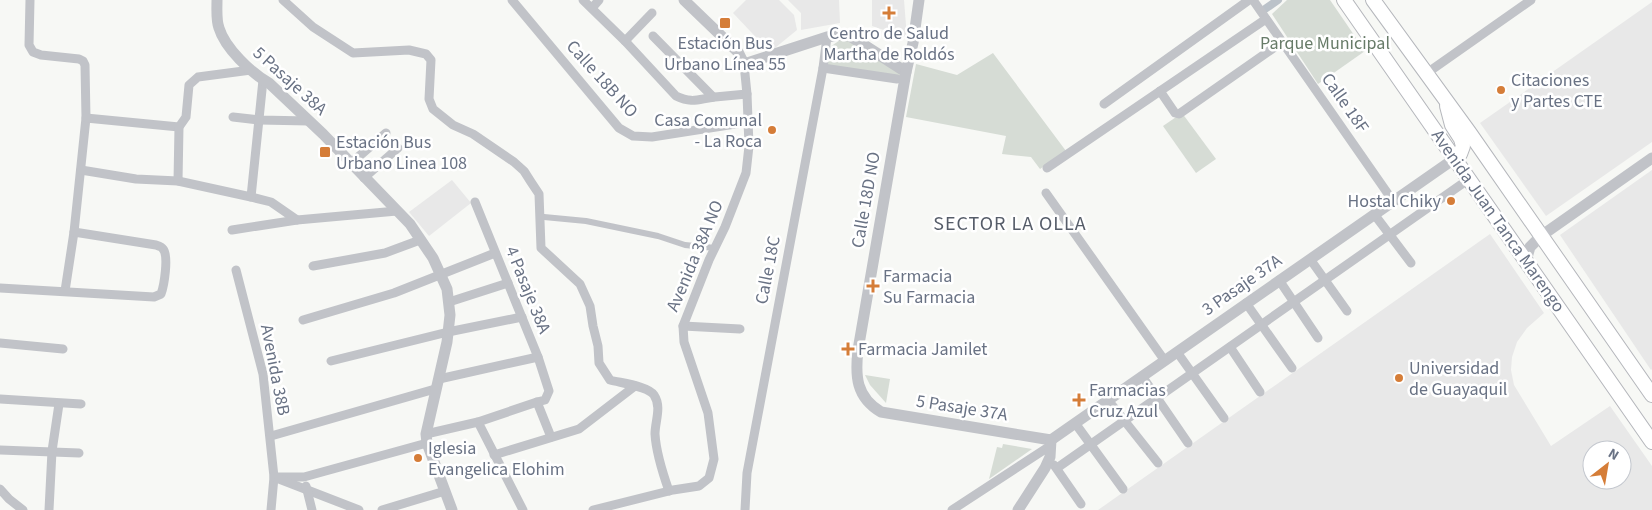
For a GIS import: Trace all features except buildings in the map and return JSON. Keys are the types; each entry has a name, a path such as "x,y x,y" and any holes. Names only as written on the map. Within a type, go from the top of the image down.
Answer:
{"main road":[{"name":"Avenida Juan Tanca Marengo","path":"1344,0 1652,442"},
{"name":"Avenida Juan Tanca Marengo","path":"1373,0 1445,98 1652,395"},
{"path":"1445,98 1452,125 1461,138 1463,146 1460,154 1454,158"}],"street":[{"path":"30,0 29,45 33,52 41,55 83,61 85,65 86,118 74,232 65,291"},
{"name":"5 Pasaje 38A","path":"216,0 218,28 234,54 263,80 269,83 309,121 410,224 433,258 448,289 450,315 448,332 426,439"},
{"path":"283,0 313,27 353,53 409,50 426,54 431,60 429,99 433,109 453,125 473,134 524,171 539,194 541,248 580,284 589,302 598,346 599,363 610,380 645,388 654,395 658,412 655,434 669,491"},
{"name":"Calle 18B NO","path":"512,0 619,128 633,136 652,137 748,122"},
{"path":"584,0 676,96 686,101 695,101 713,97 747,94"},
{"path":"592,8 599,0"},
{"path":"684,0 738,52 744,64 748,122"},
{"name":"Calle 18D NO","path":"870,404 856,380 856,369 919,0"},
{"path":"1104,104 1249,0"},
{"name":"Calle 18F","path":"1253,0 1393,200"},
{"path":"1427,73 1531,0"},
{"path":"625,41 652,13"},
{"path":"1047,168 1266,19"},
{"path":"744,64 827,37 840,35 850,36 906,72"},
{"path":"653,36 713,97"},
{"name":"Calle 18C","path":"745,510 747,472 824,68 827,37"},
{"path":"1160,91 1176,114 1186,110 1282,42"},
{"path":"824,68 897,79"},
{"path":"178,181 179,127 186,117 189,86 198,76 251,70"},
{"path":"251,197 263,80"},
{"path":"233,117 259,120 309,121"},
{"path":"86,118 179,127"},
{"name":"Avenida 38A NO","path":"594,510 611,508 669,491 699,486 709,478 714,459 708,413 684,342 683,326 746,173 749,146 748,122"},
{"path":"350,164 386,133"},
{"path":"364,178 398,148"},
{"name":"3 Pasaje 37A","path":"1050,448 1075,423 1454,158"},
{"path":"1526,261 1530,247 1541,236 1652,158"},
{"path":"81,170 136,179 178,181 251,197 271,202 297,220"},
{"path":"1057,468 1469,179"},
{"path":"1046,193 1164,360"},
{"name":"4 Pasaje 38A","path":"475,202 538,357 549,391 545,400 537,402"},
{"path":"232,230 297,220 397,211"},
{"path":"1374,214 1411,262"},
{"path":"544,217 586,221 658,236 685,245 715,248"},
{"path":"0,288 154,297 161,294 166,257 164,250 156,245 74,232"},
{"path":"314,266 385,253 420,240"},
{"path":"303,320 394,293 495,253"},
{"path":"1310,259 1347,311"},
{"name":"Avenida 38B","path":"236,270 263,374 274,477 271,510"},
{"path":"1279,280 1318,338"},
{"path":"449,302 508,283"},
{"path":"1246,303 1292,368"},
{"path":"331,361 448,332 522,317"},
{"path":"683,326 740,329"},
{"path":"0,343 63,349"},
{"path":"1230,347 1260,392"},
{"path":"1177,352 1224,418"},
{"path":"271,436 437,384 538,357"},
{"path":"1142,376 1188,442"},
{"path":"494,455 579,428 635,386"},
{"path":"0,399 81,404"},
{"path":"1108,400 1158,463"},
{"path":"274,477 304,477 537,402 551,437"},
{"path":"49,510 52,451 59,404"},
{"name":"5 Pasaje 37A","path":"870,404 881,412 1050,448"},
{"path":"478,422 523,510"},
{"path":"1075,423 1123,489"},
{"path":"426,439 452,510"},
{"path":"1050,448 1057,468 1082,504"},
{"path":"952,510 1050,448"},
{"path":"1018,510 1045,468 1050,448"},
{"path":"0,450 79,453"},
{"path":"274,477 359,510"},
{"path":"304,477 312,510"},
{"path":"0,489 23,510"},
{"path":"382,510 445,492"}],"shaded area":[{"path":"746,0 779,0 794,15 797,30 770,52 733,13"},
{"path":"788,0 839,0 840,23 801,30 801,13"},
{"name":"Centro de Salud Martha de Roldós","path":"872,0 904,0 907,38 872,26"},
{"path":"1652,2 1652,142 1546,216 1480,123"},
{"path":"1652,170 1652,369 1651,370 1560,235"},
{"path":"452,180 471,203 429,236 409,212"},
{"name":"Universidad de Guayaquil","path":"1490,234 1544,313 1527,328 1517,342 1512,357 1511,370 1514,385 1551,446 1610,406 1652,466 1652,510 1098,510"}],"green space":[{"name":"Parque Municipal","path":"1287,0 1330,0 1365,51 1318,84 1272,14"},
{"path":"843,38 901,71 900,79 825,67 830,47"},
{"path":"993,53 1066,151 1040,169 1031,157 1002,154 1006,136 906,117 916,64 957,75"},
{"path":"1182,113 1216,159 1196,173 1163,126"},
{"path":"865,375 890,379 886,403 870,385"},
{"path":"1003,444 1032,449 989,479 997,447 1002,448"}],"waterway":[{"path":"1265,9 1278,0"}],"place":[{"name":"Centro de Salud Martha de Roldós","path":"889,13"},
{"name":"Estación Bus Urbano Línea 55","path":"725,23"},
{"name":"Citaciones y Partes CTE","path":"1501,90"},
{"name":"Casa Comunal - La Roca","path":"772,130"},
{"name":"Estación Bus Urbano Linea 108","path":"325,152"},
{"name":"Hostal Chiky","path":"1451,201"},
{"name":"Farmacia Su Farmacia","path":"873,286"},
{"name":"Farmacia Jamilet","path":"848,349"},
{"name":"Universidad de Guayaquil","path":"1399,378"},
{"name":"Farmacias Cruz Azul","path":"1079,400"},
{"name":"Iglesia Evangelica Elohim","path":"418,458"}],"district":[{"name":"SECTOR LA OLLA","path":"1010,224"}]}
